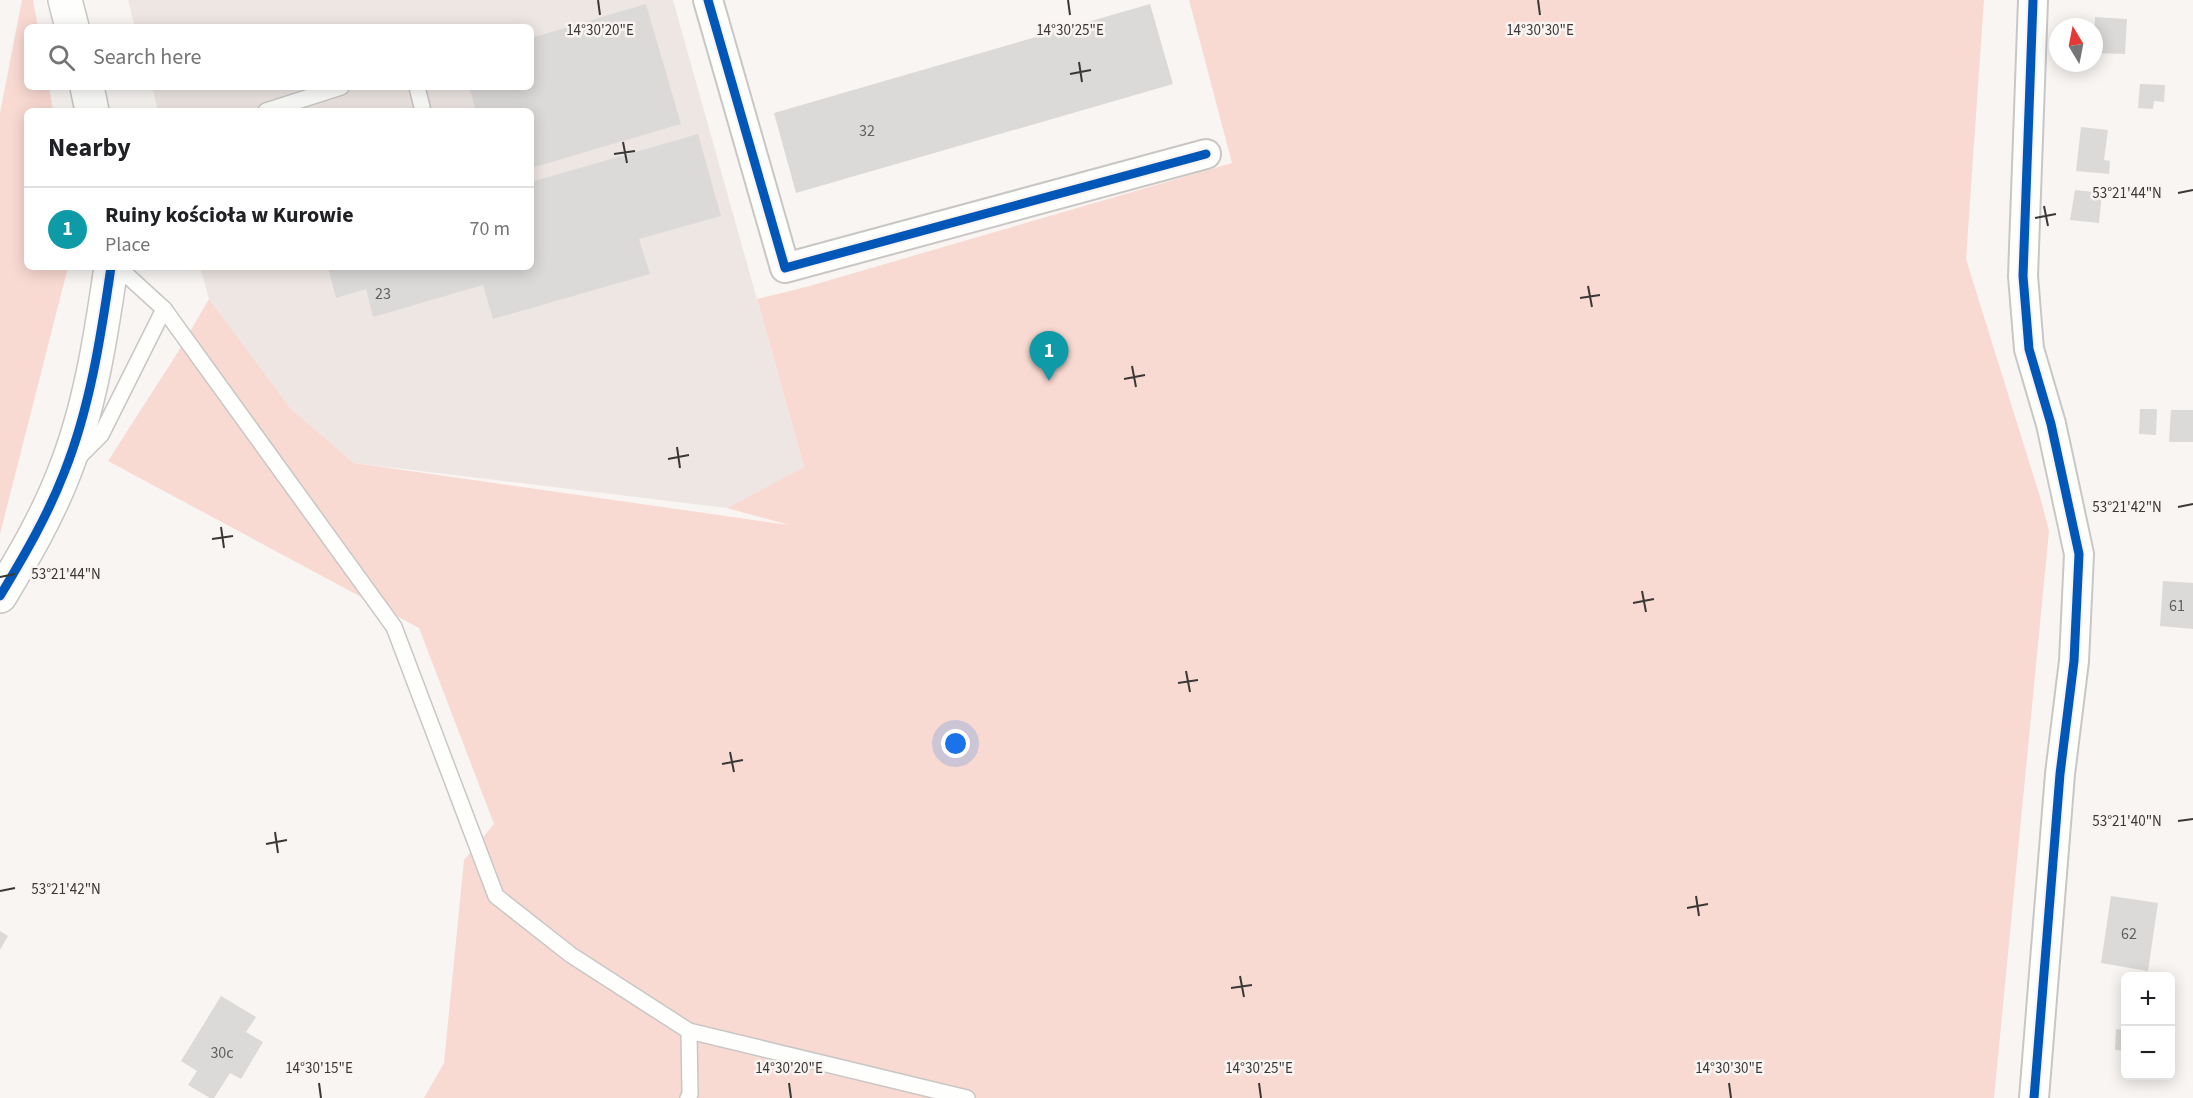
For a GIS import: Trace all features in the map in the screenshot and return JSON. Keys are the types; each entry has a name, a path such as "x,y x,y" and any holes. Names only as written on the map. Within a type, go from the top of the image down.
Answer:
{"street":[{"path":"65,0 71,24"},
{"path":"708,0 785,268 1206,154"},
{"path":"2033,0 2023,276 2028,339 2051,424 2079,554 2074,661 2061,774 2034,1098"},
{"path":"88,90 91,108"},
{"path":"0,596 32,542 65,472 94,371 111,270"}],"lane":[{"path":"275,108 332,90"},
{"path":"418,90 422,108"},
{"path":"121,270 164,309 394,627 496,896 571,955 689,1031 966,1098"},
{"path":"65,472 101,435 164,309"},
{"path":"688,1098 690,1094 689,1031"}],"shaded area":[{"path":"22,0 33,0 37,24 24,24 24,90 50,90 52,108 24,108 24,270 67,270 0,534 0,113"},
{"path":"128,0 673,0 804,467 727,508 354,463 291,409 209,299 201,270 534,270 534,108 157,108 153,90 534,90 534,24 134,24"},
{"path":"1189,0 1984,0 1966,259 2049,531 1994,1098 424,1098 444,1063 464,860 494,824 419,628 108,461 209,299 291,409 354,463 789,525 727,508 804,467 757,299 806,287 1232,163"}],"building":[{"path":"646,4 681,124 534,167 534,108 475,108 470,90 534,90 534,37"},
{"path":"1150,4 1173,84 796,193 774,113"},
{"path":"2095,17 2127,19 2125,54 2103,53 2103,18"},
{"path":"2140,84 2165,85 2164,102 2154,101 2153,109 2138,108"},
{"path":"2081,127 2108,130 2104,160 2110,161 2109,174 2076,171"},
{"path":"698,134 721,216 639,239 650,274 493,319 483,285 373,317 366,289 336,298 329,270 534,270 534,181"},
{"path":"2075,190 2102,193 2099,223 2070,220"},
{"path":"2140,409 2157,409 2156,435 2139,434"},
{"path":"2171,410 2193,410 2193,442 2169,442"},
{"path":"2163,581 2193,583 2193,629 2160,626"},
{"path":"2111,896 2158,903 2148,971 2101,963"},
{"path":"0,931 8,936 0,950"},
{"path":"221,996 256,1017 246,1032 263,1042 241,1079 230,1073 214,1098 210,1098 188,1085 197,1071 181,1061"},
{"path":"2116,1029 2121,1030 2121,1051 2115,1050"}],"cycle path":[{"path":"708,0 785,268 1206,154"},
{"path":"2033,0 2023,276 2029,349 2051,424 2079,554 2074,661 2060,774 2034,1098"},
{"path":"0,596 43,521 73,448 94,372 111,270"}],"place":[{"name":"Ruiny kościoła w Kurowie","path":"1049,381"}]}
